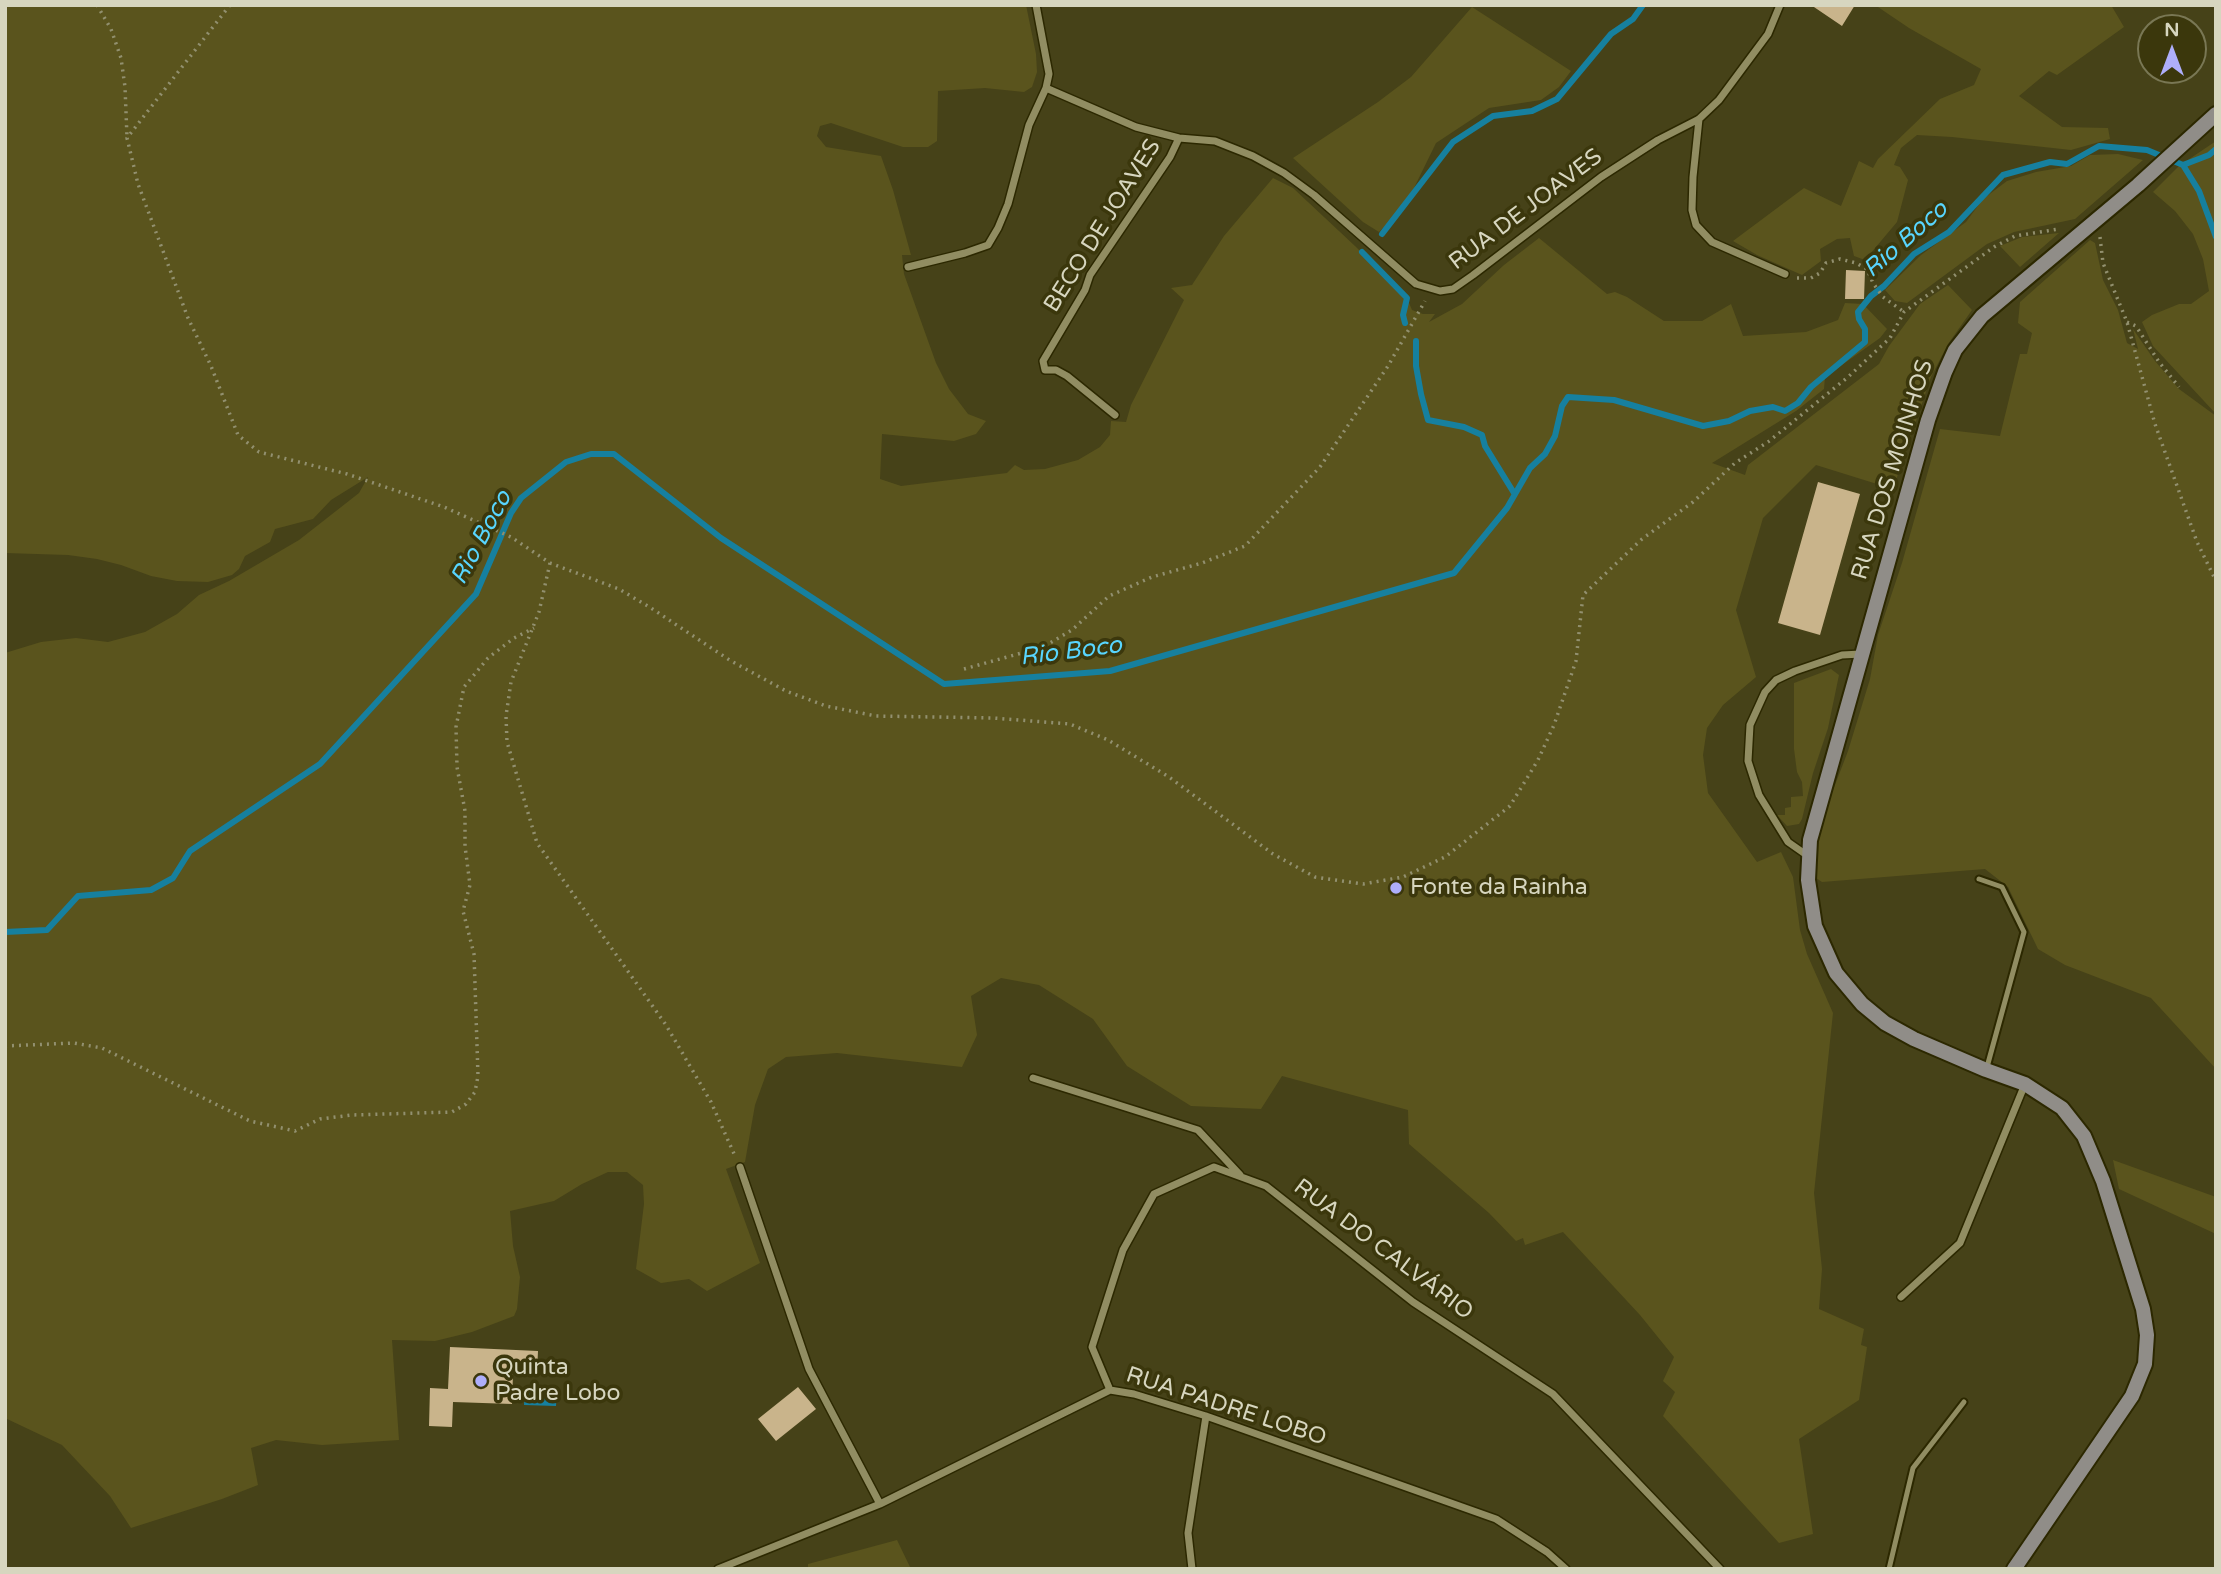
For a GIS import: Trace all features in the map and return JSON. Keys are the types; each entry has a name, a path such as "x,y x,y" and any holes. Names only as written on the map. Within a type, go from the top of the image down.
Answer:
{"main road":[{"name":"RUA DOS MOINHOS","path":"2014,1569 2132,1396 2142,1376 2147,1347 2143,1309 2129,1259 2104,1181 2084,1136 2062,1108 2025,1084 1914,1039 1885,1023 1862,1004 1842,982 1820,943 1811,904 1808,856 1815,816 1928,420 1955,350 1982,316 2138,185 2216,114"}],"street":[{"path":"908,267 988,245 1007,204 1029,125 1046,88 1049,74 1036,5"},
{"name":"RUA DE JOAVES","path":"1046,88 1136,127 1179,138 1215,141 1253,156 1284,173 1314,195 1416,285 1440,291 1453,289 1601,177 1658,140 1699,119 1719,100 1768,34 1780,5"},
{"path":"1699,119 1692,210 1696,225 1712,242 1785,274"},
{"name":"BECO DE JOAVES","path":"1115,415 1068,376 1056,370 1045,370 1043,361 1085,290 1090,275 1170,157 1179,138"},
{"path":"1808,856 1788,842 1759,795 1748,761 1750,725 1765,692 1776,680 1842,655 1861,654"},
{"path":"1033,1078 1198,1130 1241,1177"},
{"path":"1901,1297 1960,1243 2025,1084"},
{"path":"740,1167 808,1369 880,1504"},
{"name":"RUA DO CALVÁRIO","path":"1110,1390 1093,1347 1123,1251 1154,1194 1214,1167 1266,1186 1413,1302 1553,1394 1720,1569"},
{"name":"RUA PADRE LOBO","path":"719,1569 880,1504 1110,1390 1133,1394 1206,1416 1496,1519 1547,1552 1566,1569"},
{"path":"1192,1569 1188,1533 1206,1416"}],"lane":[{"path":"1979,879 2002,887 2024,932 1986,1070"},
{"path":"1889,1569 1913,1468 1964,1402"}],"path":[{"path":"97,5 111,29 121,58 127,138 138,184 188,318 220,387 238,435 259,452 347,474 444,507 511,537 550,563 619,589 731,662 786,691 826,706 876,716 993,718 1069,724 1108,740 1169,777 1273,854 1315,877 1363,884 1404,877 1445,857 1510,806 1538,760 1554,725 1576,662 1583,595 1642,539 1693,502 1735,463 1768,442 1848,377 1890,338 1904,312 1972,261 2015,236 2064,228 2080,233"},
{"path":"127,138 230,5"},
{"path":"2092,223 2101,239 2103,263 2127,322 2155,424 2197,542 2216,581"},
{"path":"1785,274 1811,278 1826,263 1840,259 1856,263 1867,269 1872,284 1882,297 1904,312"},
{"path":"964,669 1043,647 1072,630 1109,596 1152,577 1202,563 1245,546 1327,457 1416,320 1429,289"},
{"path":"2127,322 2136,326 2179,387"},
{"path":"550,563 545,593 534,628 511,682 506,716 507,742 537,843 666,1025 711,1102 740,1167"},
{"path":"5,1046 74,1043 102,1048 250,1121 295,1132 320,1119 352,1115 452,1112 466,1104 475,1092 478,1076 474,954 463,911 470,885 465,811 457,767 457,727 464,687 488,658 514,638 534,628"}],"shaded area":[{"path":"5,5 1026,5 1036,54 1037,72 1032,87 1024,92 985,88 938,91 937,141 928,147 903,147 831,123 820,126 817,136 826,147 881,156 911,255 902,255 904,274 936,363 949,389 968,414 986,421 976,434 954,441 882,434 880,479 901,486 1007,473 1015,465 1024,470 1045,469 1078,460 1100,447 1110,435 1111,421 1126,422 1131,405 1184,300 1171,288 1192,285 1224,236 1273,178 1293,188 1355,246 1407,298 1412,310 1435,314 1429,322 1462,304 1504,265 1539,238 1607,294 1615,292 1627,297 1664,321 1702,321 1731,304 1743,336 1806,332 1838,320 1845,303 1863,304 1887,329 1880,338 1825,377 1824,389 1796,411 1712,463 1745,475 1748,465 1879,364 1920,304 1948,285 1972,310 1948,344 1931,377 1893,489 1816,465 1763,518 1736,610 1756,677 1723,705 1707,728 1703,755 1708,793 1757,862 1781,852 1793,877 1800,930 1807,954 1833,1013 1814,1193 1822,1269 1819,1309 1864,1329 1861,1345 1867,1347 1859,1400 1799,1439 1813,1534 1779,1543 1663,1416 1675,1392 1663,1381 1674,1357 1640,1315 1563,1232 1525,1245 1523,1238 1516,1241 1489,1213 1409,1144 1408,1110 1282,1076 1261,1109 1191,1106 1127,1066 1093,1019 1039,985 1001,978 971,996 977,1035 962,1067 837,1053 786,1057 768,1069 755,1105 745,1162 726,1169 760,1263 707,1291 689,1279 661,1283 636,1269 644,1204 643,1185 627,1172 608,1172 554,1201 510,1211 513,1246 520,1277 514,1316 472,1332 435,1341 392,1340 399,1440 322,1445 276,1440 251,1448 258,1485 131,1528 110,1496 62,1445 5,1418 5,653 41,642 76,638 108,642 145,632 177,614 199,595 229,581 299,540 359,493 368,477 331,500 313,519 275,529 270,542 245,556 239,569 232,575 208,582 177,581 151,576 97,559 68,555 5,553"},
{"path":"1875,5 2111,5 2124,27 2057,75 2049,71 2019,96 2062,127 2108,128 2110,139 2071,150 1917,135 1901,148 1894,165 1900,167 1908,180 1897,222 1865,260 1854,256 1850,238 1837,239 1820,249 1821,261 1802,275 1733,241 1804,188 1841,206 1859,161 1873,168 1878,159 1940,99 1974,85 1981,69 1909,28"},
{"path":"1472,7 1571,71 1559,87 1541,100 1489,108 1436,143 1414,188 1395,216 1379,232 1363,222 1293,158 1411,77"},
{"path":"2216,141 2216,414 2153,346 2142,322 2179,304 2191,304 2209,291 2203,259 2193,234 2175,211 2153,192 2179,166"},
{"path":"2118,154 2143,160 2075,219 2014,232 1987,244 1907,303 1895,301 1885,290 1921,255 1966,222 1983,199 2007,181 2036,172 2071,166 2090,155"},
{"path":"2059,233 2020,267 2000,246 2022,237"},
{"path":"2090,240 2095,243 2103,280 2118,310 2127,343 2138,349 2133,329 2179,389 2216,416 2216,1069 2151,998 2065,965 2038,949 2008,887 1985,869 1822,882 1816,878 1813,852 1817,832 1848,751 1870,679 1878,635 1902,563 1940,429 2000,436 2020,354 2027,354 2032,333 2018,323 2020,302"},
{"path":"1831,669 1839,675 1828,728 1802,819 1799,824 1787,826 1777,815 1785,815 1785,808 1791,807 1791,797 1803,796 1794,749 1794,683"},
{"path":"2113,1160 2216,1197 2216,1234 2119,1189"},
{"path":"897,1540 911,1569 808,1569 808,1564"}],"water":[{"path":"525,1390 557,1391 556,1406 524,1405"}],"building":[{"path":"1811,5 1855,5 1842,26"},
{"path":"1846,270 1865,271 1864,299 1845,299"},
{"path":"1818,482 1860,494 1820,635 1778,623"},
{"name":"Quinta Padre Lobo","path":"450,1347 538,1351 537,1374 513,1373 512,1404 453,1402 452,1427 429,1426 430,1388 448,1389"},
{"path":"798,1387 816,1409 776,1441 758,1419"}],"waterway":[{"path":"1382,234 1453,142 1493,116 1532,111 1557,99 1611,34 1633,19 1643,5"},
{"name":"Rio Boco","path":"5,932 47,930 78,896 151,890 173,878 190,851 320,764 476,594 511,513 521,498 566,462 591,454 614,454 721,538 944,684 1110,671 1454,573 1507,508 1530,468 1545,454 1555,436 1562,406 1568,397 1614,400 1703,426 1729,421 1750,411 1773,407 1785,411 1798,403 1811,387 1865,342 1865,329 1858,312 1871,296 1914,254 1949,232 2003,175 2050,162 2067,164 2099,146 2147,150 2183,165 2209,155 2216,149"},
{"path":"2183,165 2199,191 2216,237"},
{"path":"1362,252 1407,298 1403,315 1405,323"},
{"path":"1416,341 1416,366 1428,420 1464,427 1482,435 1485,446 1514,493"}],"place":[{"name":"Fonte da Rainha","path":"1396,888"},
{"name":"Quinta Padre Lobo","path":"481,1381"}]}
